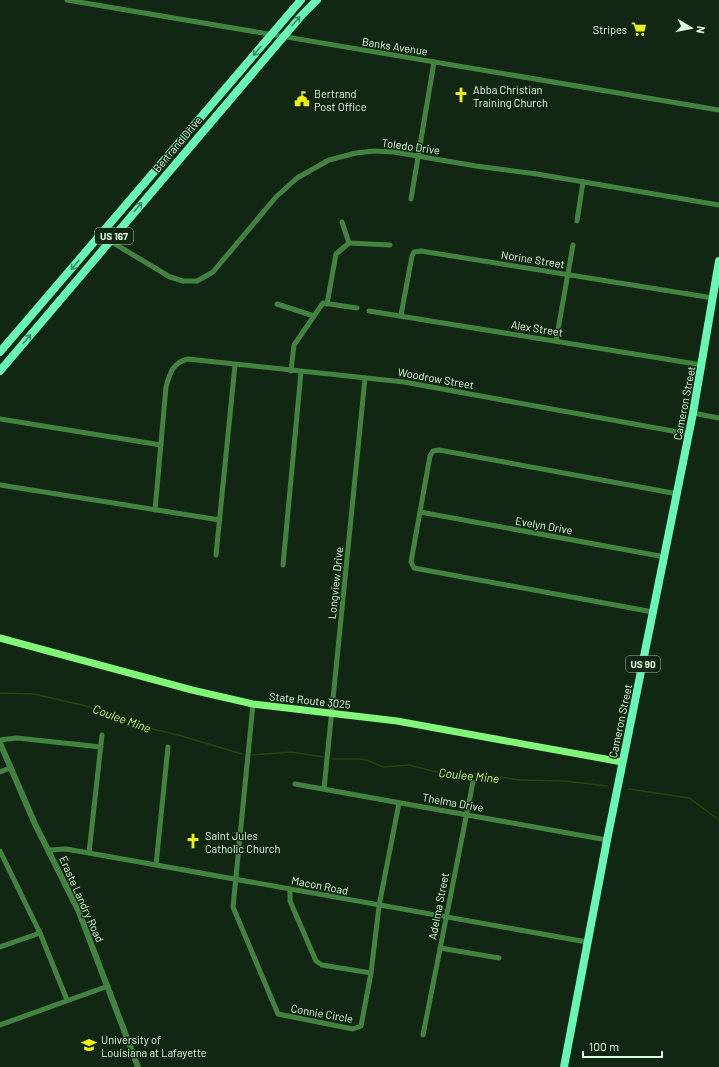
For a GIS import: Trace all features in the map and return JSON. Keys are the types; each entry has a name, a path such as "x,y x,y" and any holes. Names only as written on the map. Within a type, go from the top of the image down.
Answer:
{"main road":[{"name":"Bertrand Drive","path":"0,352 301,0"},
{"name":"Bertrand Drive","path":"0,371 283,37 317,0"},
{"name":"Cameron Street","path":"564,1067 622,762 678,494 702,365 719,261"},
{"name":"State Route 3025","path":"0,638 192,690 253,704 428,726 622,762"}],"street":[{"name":"Banks Avenue","path":"67,0 719,110"},
{"path":"411,199 434,62"},
{"name":"Toledo Drive","path":"110,241 170,277 183,281 198,281 213,272 282,191 316,166 342,156 362,152 385,151 719,205"},
{"path":"577,221 583,182"},
{"path":"342,222 349,243"},
{"path":"327,304 336,254 349,243 390,245"},
{"path":"556,341 573,245"},
{"name":"Norine Street","path":"401,315 410,261 413,254 416,252 568,274 713,298"},
{"path":"49,296 56,304"},
{"path":"291,371 294,345 323,303 357,308"},
{"path":"276,304 314,316"},
{"name":"Alex Street","path":"369,311 702,365"},
{"name":"Woodrow Street","path":"161,445 166,387 171,371 178,362 188,359 404,382 689,434"},
{"path":"216,555 235,365"},
{"path":"283,565 301,372"},
{"name":"Longview Drive","path":"324,789 364,378"},
{"path":"693,413 719,418"},
{"path":"0,420 161,445 155,510"},
{"path":"653,612 417,570 413,567 411,562 430,456 433,451 439,450 678,494"},
{"path":"0,485 220,520"},
{"name":"Evelyn Drive","path":"420,512 664,557"},
{"path":"235,879 253,704"},
{"path":"89,853 102,735"},
{"path":"0,740 17,738 101,747"},
{"name":"Eraste Landry Road","path":"0,743 10,768 79,912 138,1067"},
{"path":"156,865 168,747"},
{"path":"0,772 10,768"},
{"name":"Adelma Street","path":"423,1035 473,782"},
{"name":"Thelma Drive","path":"295,784 607,840"},
{"name":"Connie Circle","path":"235,879 234,911 278,1014 353,1029 360,1028 371,973 379,906 399,803"},
{"name":"Macon Road","path":"49,850 66,849 587,942"},
{"path":"0,852 40,933 67,1000"},
{"path":"290,889 290,901 316,961 322,965 371,973"},
{"path":"0,948 40,933"},
{"path":"440,948 499,958"},
{"path":"0,1025 108,986"}],"waterway":[{"name":"Coulee Mine","path":"0,693 34,694 86,706 140,726 178,735 242,754"},
{"name":"Coulee Mine","path":"252,755 292,752 323,757"},
{"name":"Coulee Mine","path":"333,759 367,760 383,767 409,765 441,773 480,774 520,780 565,781 607,786"},
{"name":"Coulee Mine","path":"629,789 689,798 719,820"}],"place":[{"name":"Stripes","path":"639,29"},
{"name":"Abba Christian Training Church","path":"461,95"},
{"name":"Bertrand Post Office","path":"302,99"},
{"name":"Saint Jules Catholic Church","path":"193,841"},
{"name":"University of Louisiana at Lafayette","path":"89,1045"}]}
